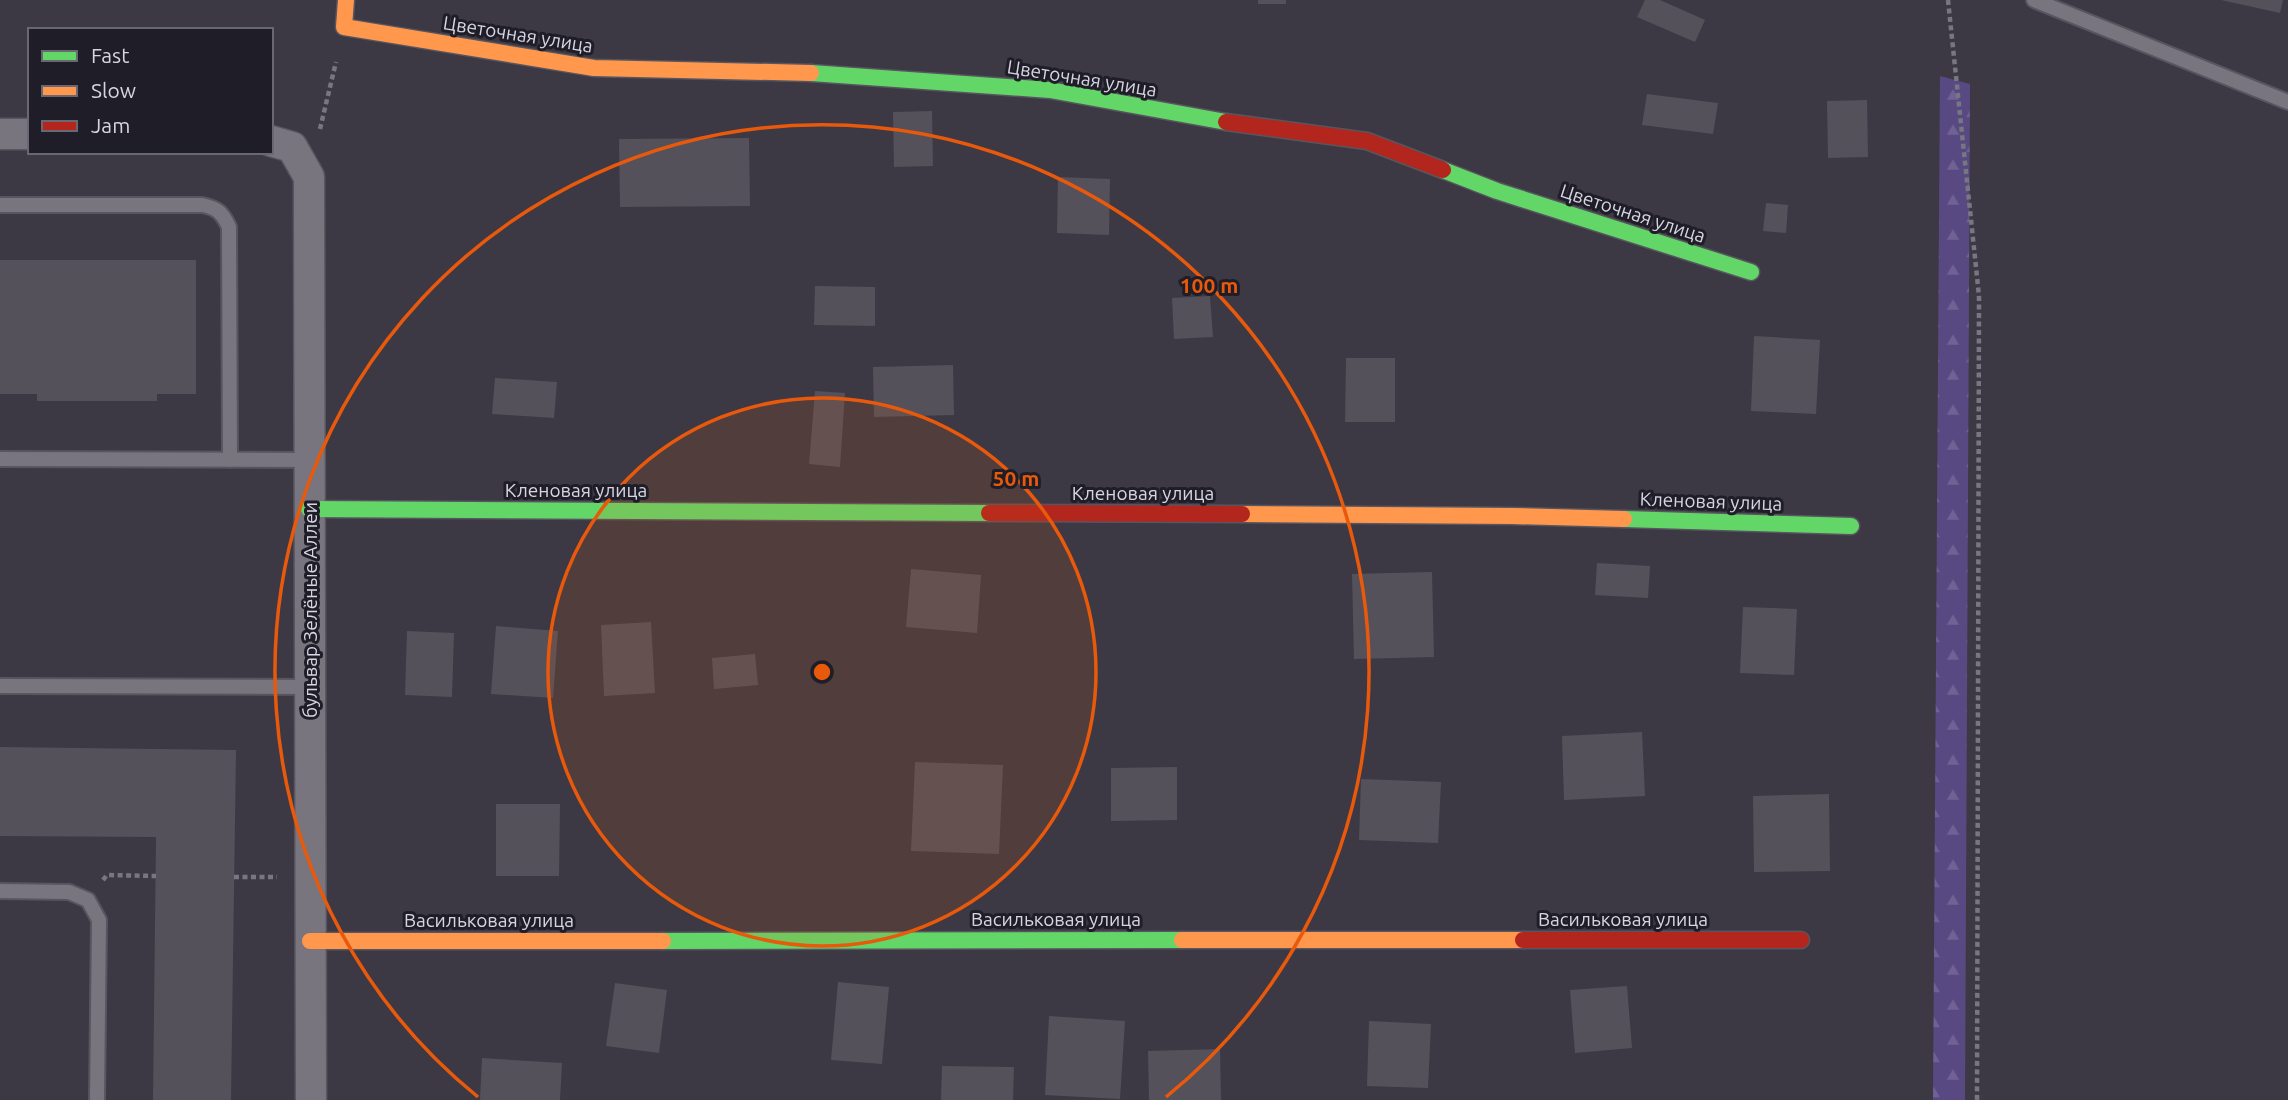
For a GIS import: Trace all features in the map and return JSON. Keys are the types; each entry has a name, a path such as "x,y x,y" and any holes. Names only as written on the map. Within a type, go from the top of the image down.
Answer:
{"street":[{"path":"344,27 346,0"},
{"name":"Цветочная улица","path":"344,27 594,68 828,73 1050,90 1197,118 1367,141 1497,191 1751,272"},
{"path":"0,134 28,134"},
{"path":"273,142 292,147 309,177"},
{"name":"бульвар Зелёные Аллеи","path":"309,177 311,1100"},
{"name":"Кленовая улица","path":"309,509 1513,516 1851,526"},
{"name":"Васильковая улица","path":"310,941 1801,940"}],"lane":[{"path":"2034,0 2288,102"},
{"path":"0,205 202,205 215,207 223,215 229,227 230,460"},
{"path":"0,459 309,460"},
{"path":"0,686 310,687"},
{"path":"0,891 69,892 88,900 99,920 97,1100"}],"path":[{"path":"1948,0 1979,296 1977,1100"},
{"path":"309,177 344,27"},
{"path":"88,900 107,875 156,876"},
{"path":"234,877 288,877"}],"green space":[{"path":"1940,76 1970,84 1965,1100 1933,1100"}],"building":[{"path":"1258,0 1286,0 1286,4 1258,4"},
{"path":"1645,0 1660,0 1705,20 1695,42 1637,17"},
{"path":"2221,0 2283,0 2280,13"},
{"path":"1647,94 1718,103 1713,134 1642,125"},
{"path":"1867,100 1868,157 1828,158 1827,101"},
{"path":"932,111 933,166 894,167 893,112"},
{"path":"749,138 750,206 620,207 619,139"},
{"path":"1058,177 1110,179 1109,235 1057,233"},
{"path":"1766,203 1788,205 1786,233 1763,231"},
{"path":"0,260 196,260 196,394 157,394 157,401 37,401 37,394 0,394"},
{"path":"815,286 875,287 875,326 814,325"},
{"path":"1210,296 1213,337 1174,339 1172,298"},
{"path":"1754,336 1820,340 1816,414 1751,411"},
{"path":"1346,358 1395,358 1395,422 1345,422"},
{"path":"953,365 954,415 874,417 873,367"},
{"path":"495,378 557,382 554,418 492,414"},
{"path":"815,391 845,393 840,467 809,464"},
{"path":"1597,563 1650,566 1648,598 1595,595"},
{"path":"911,569 981,575 977,633 906,627"},
{"path":"1432,572 1434,657 1354,659 1352,574"},
{"path":"1743,607 1797,609 1794,675 1740,673"},
{"path":"651,622 655,693 604,696 601,625"},
{"path":"496,626 558,631 553,698 491,694"},
{"path":"407,631 454,633 452,697 405,695"},
{"path":"755,654 758,685 714,689 712,658"},
{"path":"1642,732 1645,796 1564,800 1562,736"},
{"path":"0,747 236,750 231,1100 153,1100 156,837 0,836"},
{"path":"915,762 1003,765 999,854 911,851"},
{"path":"1177,767 1177,820 1111,821 1111,768"},
{"path":"1361,779 1441,782 1438,843 1359,840"},
{"path":"1829,794 1830,871 1754,872 1753,796"},
{"path":"496,804 560,804 559,876 496,876"},
{"path":"838,982 889,987 882,1064 831,1060"},
{"path":"615,983 667,990 659,1053 606,1046"},
{"path":"1627,986 1632,1048 1575,1053 1570,990"},
{"path":"1049,1016 1125,1021 1120,1099 1045,1095"},
{"path":"1369,1021 1431,1024 1428,1088 1367,1086"},
{"path":"1220,1049 1221,1100 1149,1100 1148,1051"},
{"path":"482,1058 562,1063 560,1100 480,1100"},
{"path":"942,1066 1014,1067 1013,1100 941,1100"}],"traffic: fast":[{"path":"811,73 1050,90 1226,122"},
{"path":"1443,170 1497,191 1751,272"},
{"path":"309,509 989,513"},
{"path":"1624,519 1851,526"},
{"path":"663,941 1182,940"}],"traffic: slow":[{"path":"346,0 344,27 594,68 811,73"},
{"path":"1242,514 1624,519"},
{"path":"1182,940 1523,940"},
{"path":"310,941 663,941"}],"traffic: jam":[{"path":"1226,122 1367,141 1443,170"},
{"path":"989,513 1242,514"},
{"path":"1523,940 1801,940"}]}
